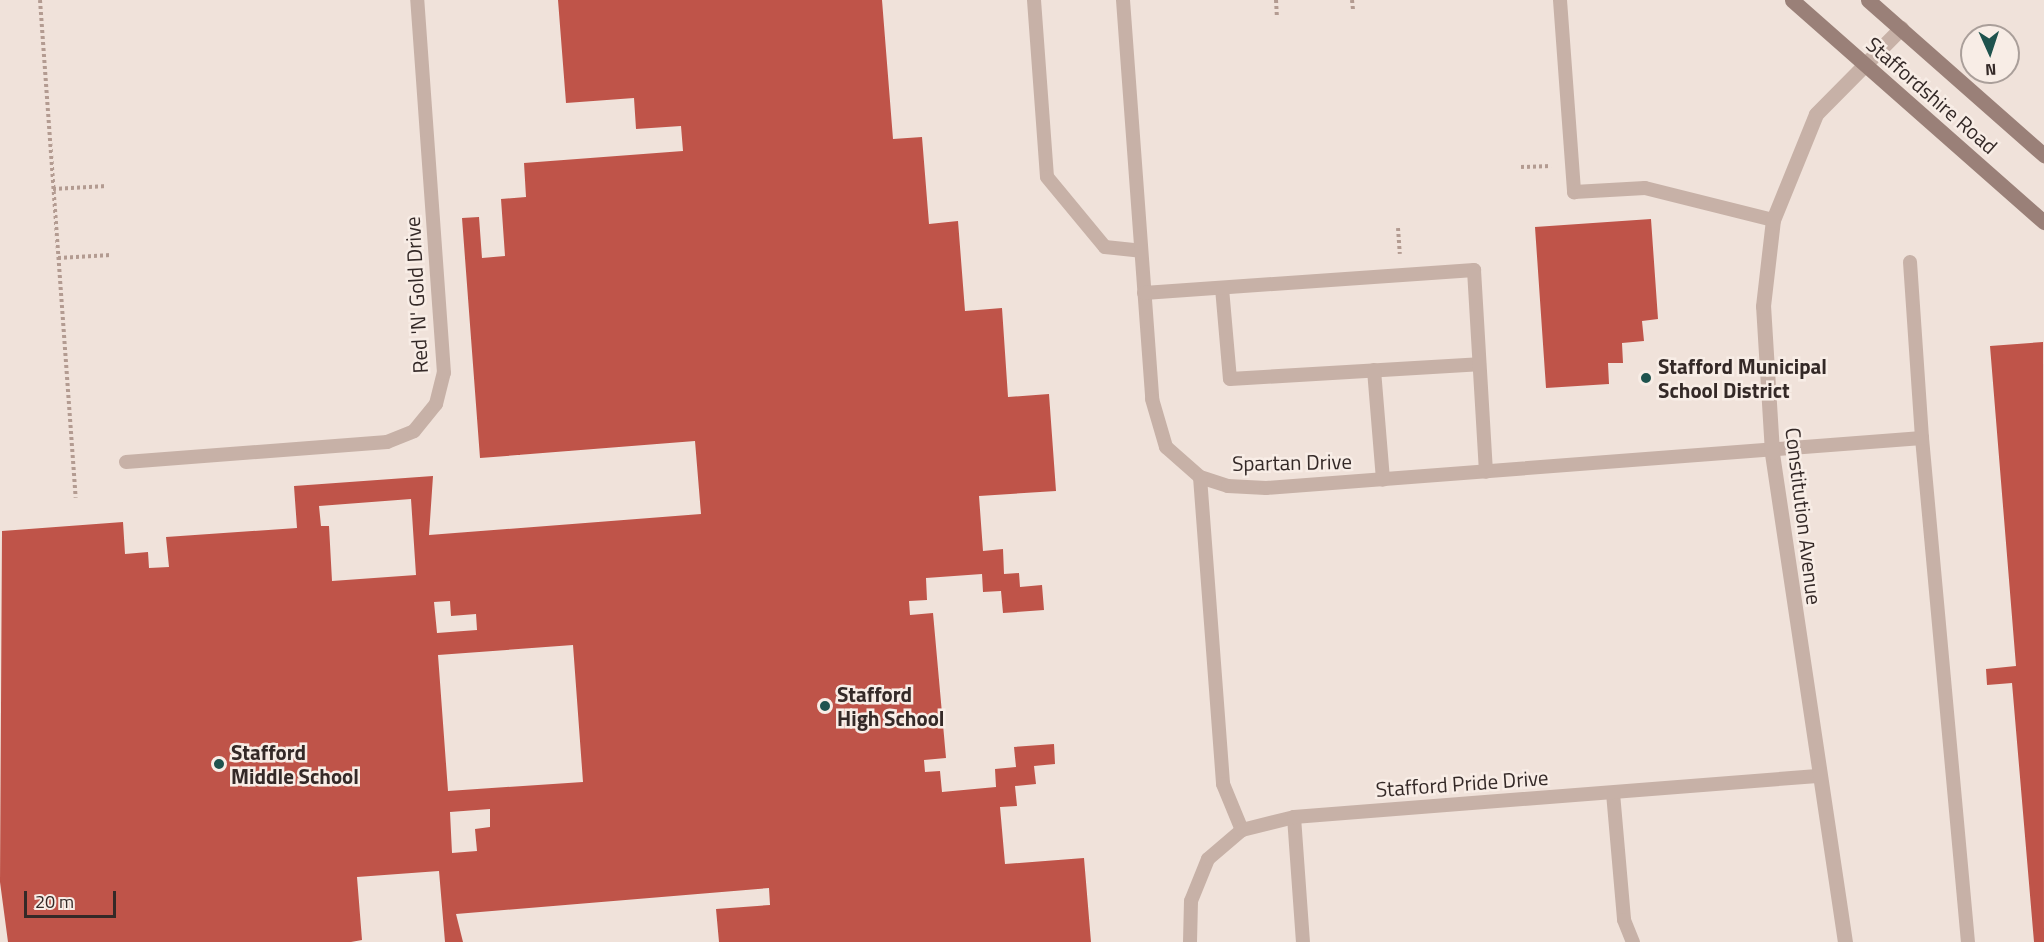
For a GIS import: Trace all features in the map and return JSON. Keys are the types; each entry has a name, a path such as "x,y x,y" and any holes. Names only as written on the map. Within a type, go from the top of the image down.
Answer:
{"main road":[{"name":"Staffordshire Road","path":"1792,0 2044,222"},
{"name":"Staffordshire Road","path":"1868,0 2044,155"}],"street":[{"name":"Constitution Avenue","path":"1845,942 1817,776 1772,452 1763,306 1773,220 1816,114 1867,66 1901,28"}],"lane":[{"name":"Red 'N' Gold Drive","path":"126,462 387,442 414,432 436,404 444,373 417,0"},
{"path":"1034,0 1047,177 1105,248 1141,251"},
{"name":"Spartan Drive","path":"1123,0 1152,399 1166,447 1200,477 1228,486 1266,488 1772,452 1922,438"},
{"path":"1560,0 1574,192 1646,188 1773,220"},
{"path":"1910,262 1922,438 1968,942"},
{"path":"1144,293 1474,270 1486,472"},
{"path":"1222,288 1230,379 1479,364"},
{"path":"1374,370 1383,480"},
{"path":"1200,477 1223,784 1242,830"},
{"name":"Stafford Pride Drive","path":"1190,942 1191,901 1208,859 1242,830 1294,817 1817,776"},
{"path":"1613,793 1624,920 1633,942"},
{"path":"1294,817 1303,942"}],"path":[{"path":"40,0 76,498"},
{"path":"1276,0 1277,18"},
{"path":"1352,0 1353,10"},
{"path":"1521,168 1572,165"},
{"path":"53,189 107,186"},
{"path":"58,258 111,255"}],"building":[{"path":"558,0 882,0 893,139 922,137 929,224 958,221 965,311 1002,308 1008,397 1049,394 1056,491 979,496 983,551 1003,549 1004,574 1019,573 1020,587 1042,585 1044,610 1003,613 1001,591 983,592 982,574 926,578 927,600 909,601 910,615 933,613 946,758 924,760 925,772 940,771 942,792 996,787 995,769 1016,767 1014,747 1054,744 1055,764 1034,766 1036,784 1015,786 1017,806 1000,807 1005,864 1084,858 1091,942 719,942 716,909 770,905 769,888 456,914 463,942 445,942 439,871 357,877 362,940 351,942 8,942 0,882 2,531 123,522 125,554 148,552 149,568 169,567 166,537 297,528 294,486 433,476 429,535 701,514 695,441 480,458 462,218 479,217 482,258 505,256 501,199 526,197 524,163 683,151 681,126 636,129 634,98 566,103","holes":["411,499 416,575 332,581 329,526 321,526 319,506","450,601 451,616 476,614 477,630 437,633 434,602","573,645 583,782 448,791 438,655","490,809 490,827 475,829 477,851 452,853 450,812"]},
{"path":"1651,219 1658,319 1642,321 1644,341 1622,343 1623,363 1608,363 1609,384 1546,388 1535,227"},
{"path":"2043,342 2044,942 2034,942 2012,683 1987,685 1986,669 2016,666 1990,346"}],"place":[{"name":"Stafford Municipal School District","path":"1646,378"},
{"name":"Stafford High School","path":"825,706"},
{"name":"Stafford Middle School","path":"219,764"}]}
